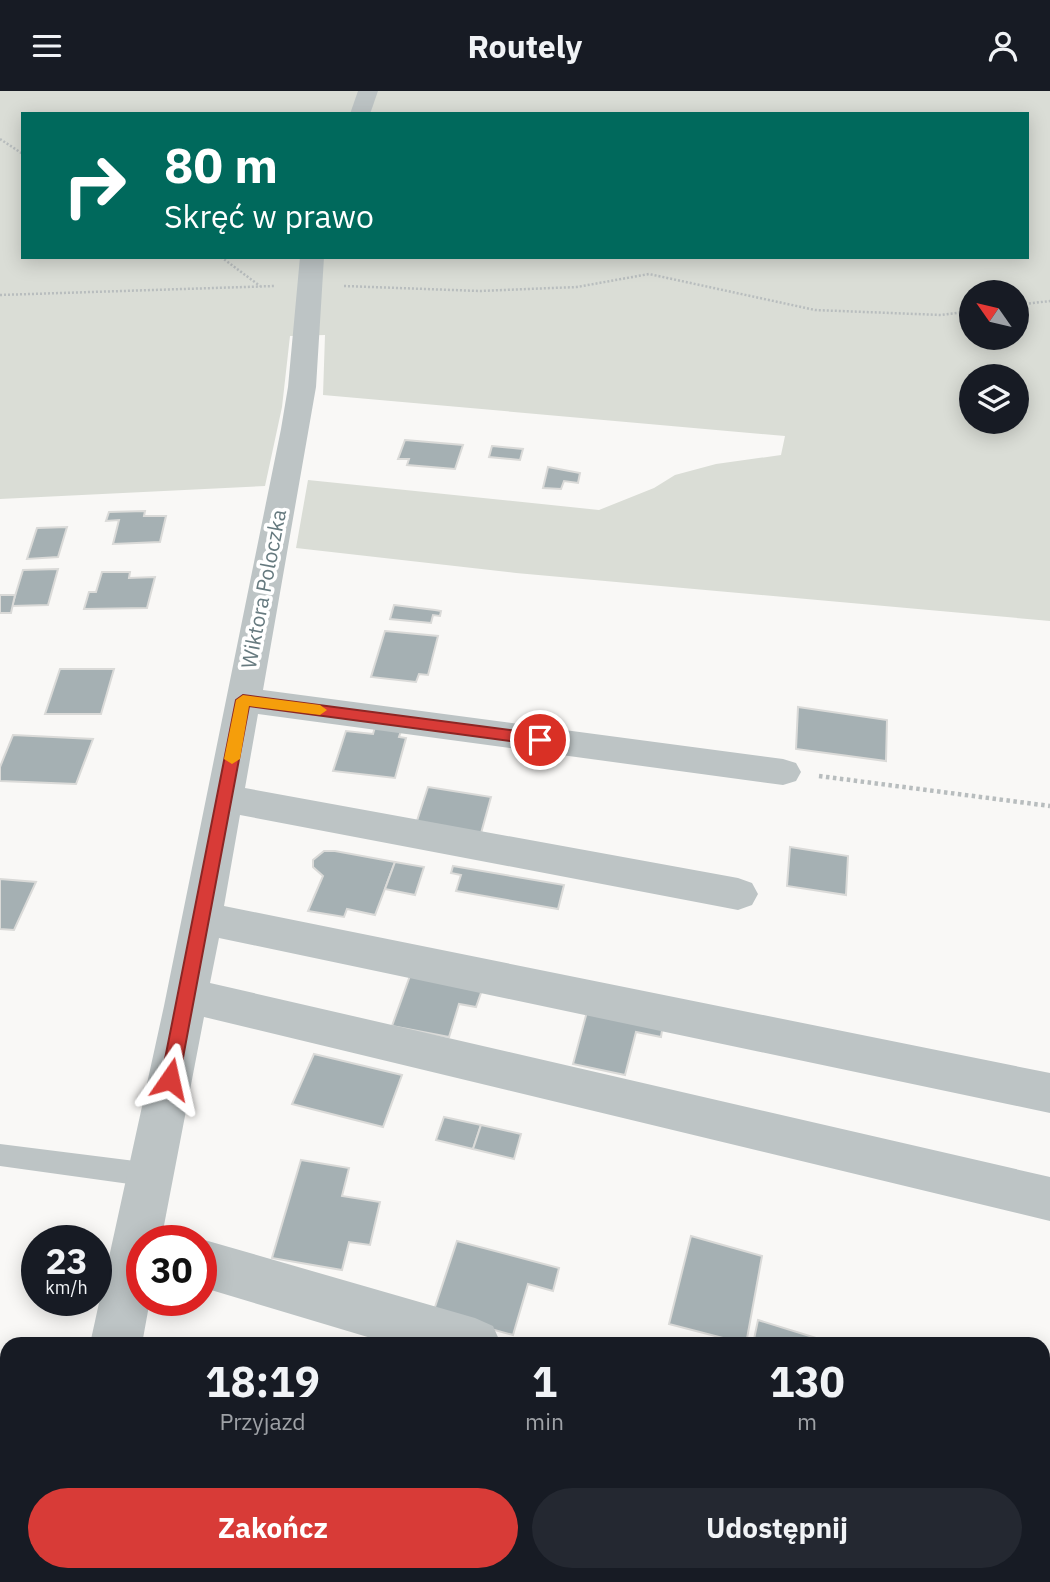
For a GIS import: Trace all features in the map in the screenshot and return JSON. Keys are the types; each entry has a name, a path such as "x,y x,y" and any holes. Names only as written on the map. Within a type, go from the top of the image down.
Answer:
{"street":[{"path":"361,112 368,91"},
{"name":"Wiktora Poloczka","path":"143,1225 302,387 311,271"},
{"path":"243,700 783,772"},
{"path":"224,798 738,894"},
{"path":"202,918 1050,1093"},
{"path":"187,995 1050,1199"},
{"path":"217,1268 451,1337"},
{"name":"Wiktora Poloczka","path":"118,1337 126,1303"}],"lane":[{"path":"0,1155 151,1175"}],"path":[{"path":"0,139 21,153"},
{"path":"224,259 261,287"},
{"path":"0,295 261,287 311,271 480,291 577,287 649,274 815,310 942,315 959,313"},
{"path":"1029,304 1050,301"},
{"path":"783,772 1050,806"}],"shaded area":[{"path":"0,91 1050,91 1050,621 516,573 296,548 308,480 599,510 654,488 675,475 716,464 781,455 785,436 323,395 325,335 290,336 282,407 265,486 0,499"}],"building":[{"path":"405,440 463,445 455,469 407,465 409,459 398,459"},
{"path":"492,446 523,449 520,460 489,457"},
{"path":"548,467 580,473 578,483 564,481 561,489 543,488"},
{"path":"145,511 144,516 166,516 160,542 113,544 119,520 106,521 109,512"},
{"path":"67,527 58,557 27,559 37,528"},
{"path":"58,569 48,605 12,606 23,570"},
{"path":"102,572 130,572 129,578 155,577 147,608 84,609 89,592 96,592"},
{"path":"0,595 15,595 11,613 0,613"},
{"path":"394,605 441,611 440,616 433,615 431,623 390,619"},
{"path":"385,631 438,636 428,675 419,674 416,682 371,677"},
{"path":"60,669 114,669 101,714 45,714"},
{"path":"798,707 887,720 886,761 796,749"},
{"path":"375,727 401,731 399,737 406,738 395,778 333,771 346,731 373,734"},
{"path":"13,735 93,739 76,784 0,781 0,767"},
{"path":"428,787 491,797 480,837 415,827"},
{"path":"790,847 848,856 846,895 787,886"},
{"path":"324,851 395,862 375,915 347,909 344,917 308,911 323,876 313,867 313,860"},
{"path":"395,862 424,867 415,895 385,889"},
{"path":"453,866 564,885 558,909 456,891 461,875 451,873"},
{"path":"0,879 36,882 14,930 0,929"},
{"path":"411,973 483,987 476,1007 459,1004 449,1037 392,1026"},
{"path":"588,1008 663,1024 661,1037 636,1032 625,1075 573,1064"},
{"path":"314,1054 402,1075 383,1127 292,1104"},
{"path":"444,1117 481,1125 473,1149 436,1140"},
{"path":"481,1125 521,1134 514,1159 473,1149"},
{"path":"301,1160 349,1168 342,1196 380,1202 370,1245 349,1242 342,1270 272,1258"},
{"path":"691,1236 762,1256 747,1337 719,1337 669,1324"},
{"path":"457,1241 559,1268 553,1291 528,1284 513,1335 433,1313"},
{"path":"758,1320 813,1337 754,1337"}],"slow traffic":[{"path":"232,759 243,700 320,710"}],"route":[{"path":"170,1079 243,700 540,740"}]}
